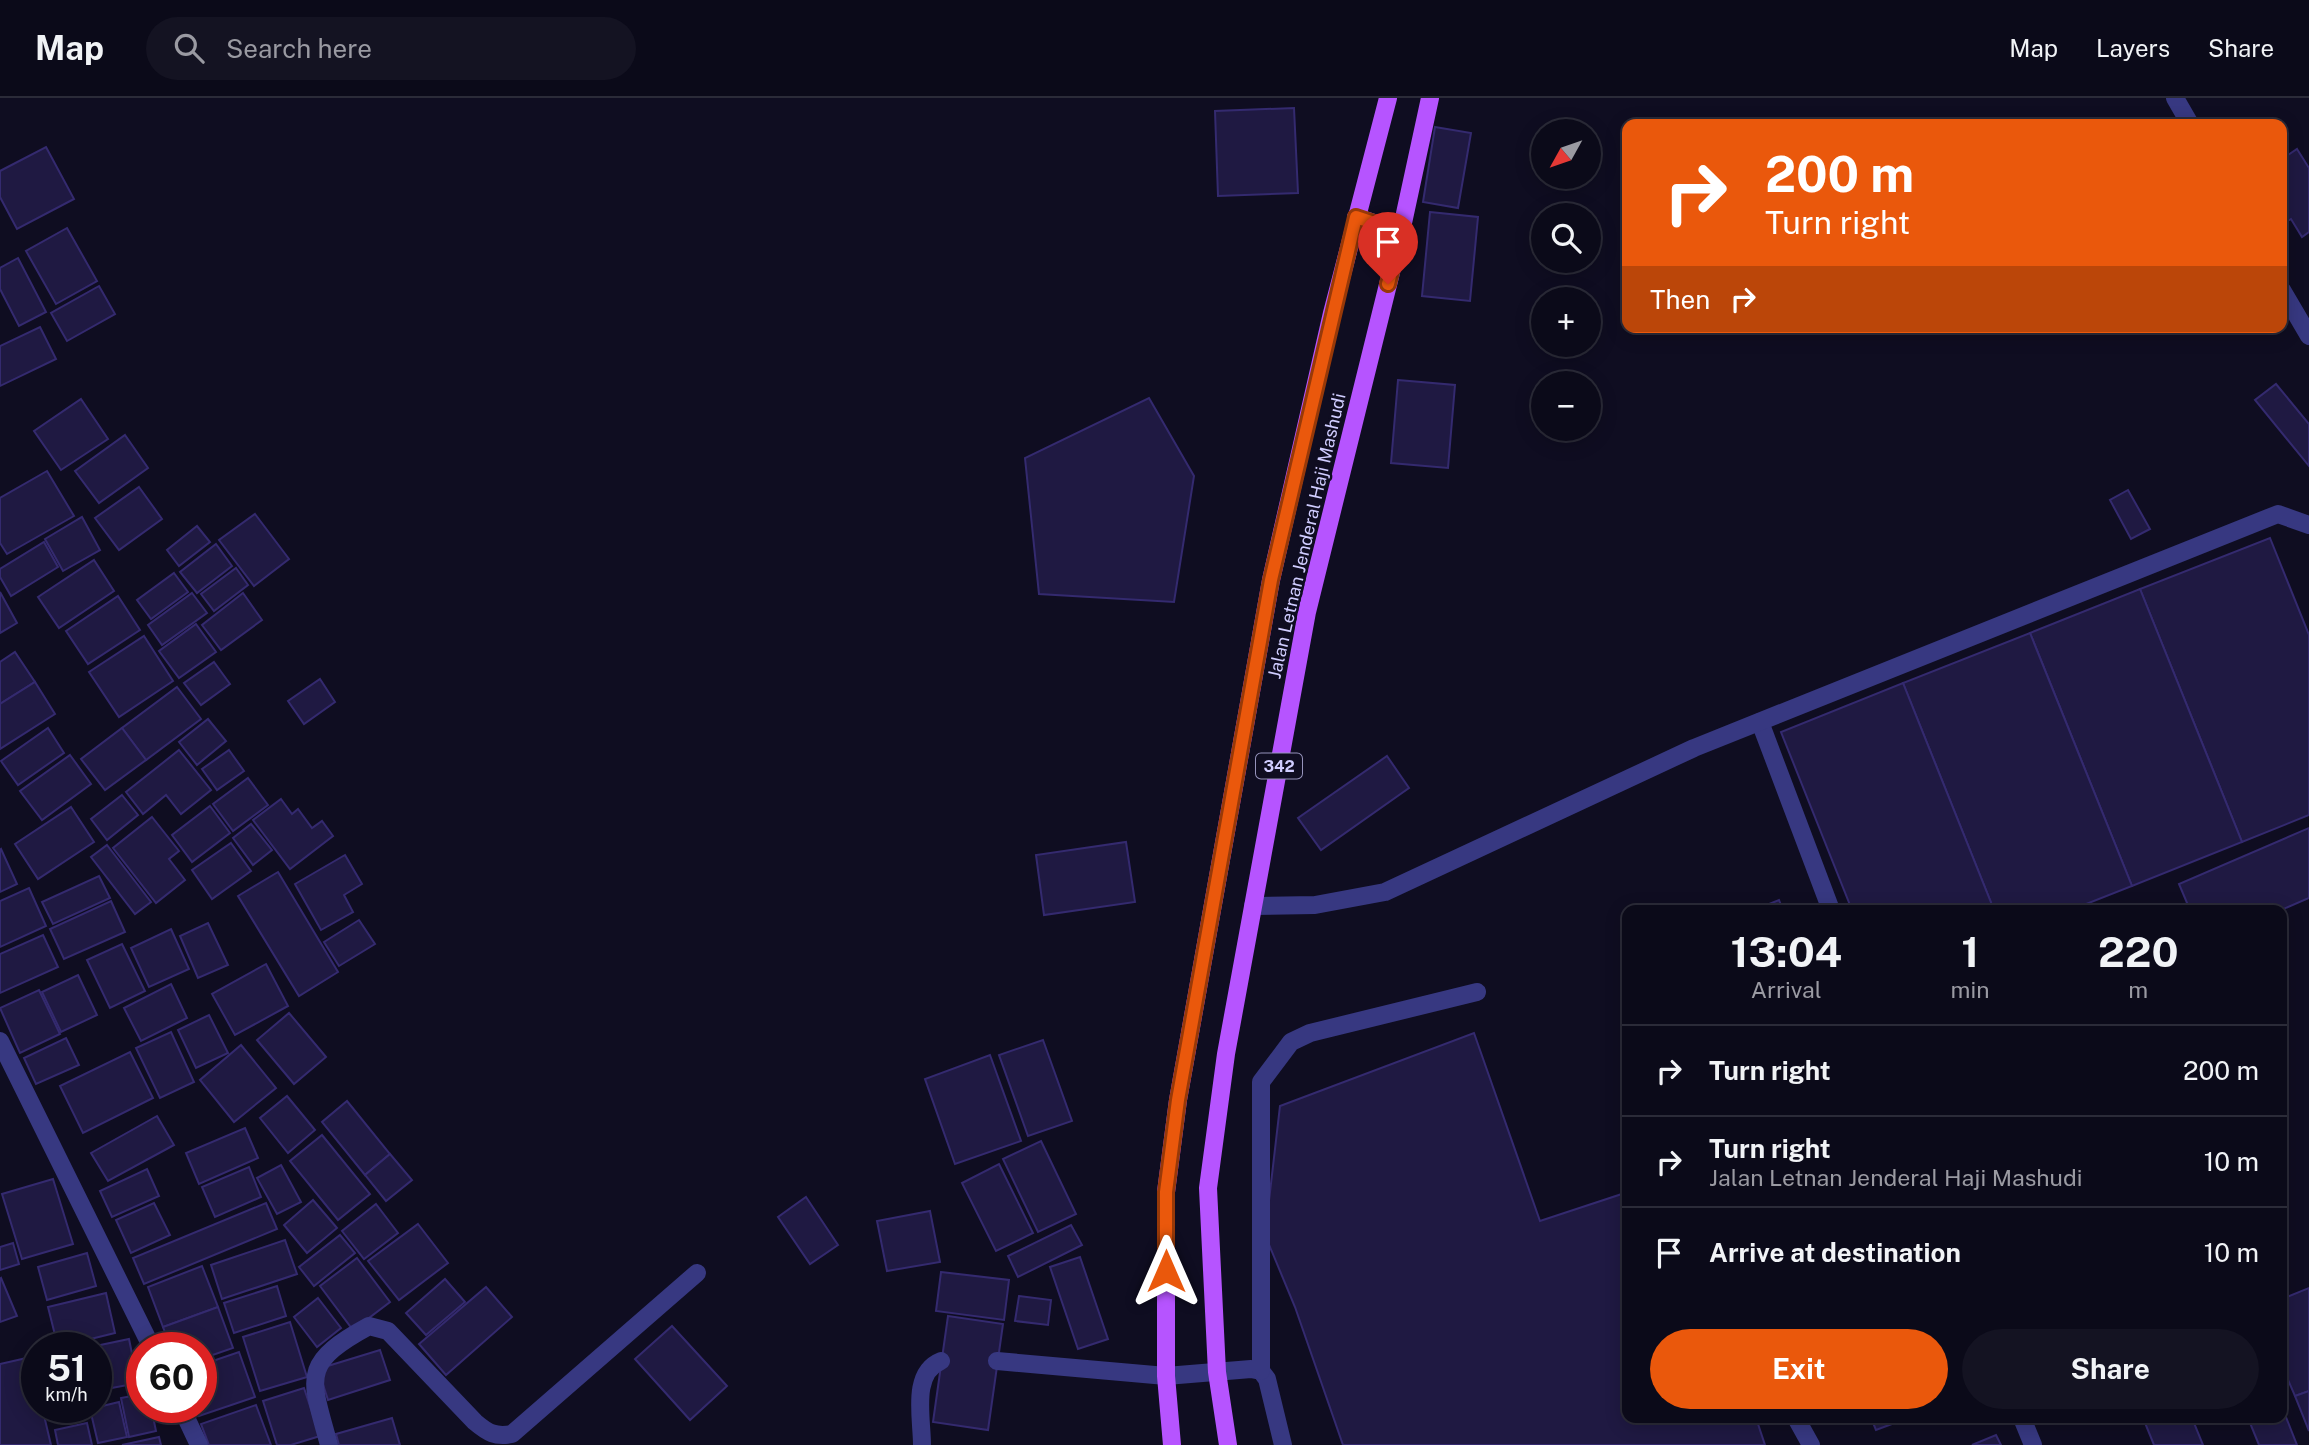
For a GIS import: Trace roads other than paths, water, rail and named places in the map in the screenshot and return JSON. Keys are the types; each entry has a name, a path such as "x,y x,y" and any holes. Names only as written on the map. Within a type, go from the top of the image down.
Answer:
{"main road":[{"name":"Jalan Letnan Jenderal Haji Mashudi","path":"1172,1445 1166,1376 1166,1192 1178,1100 1271,580 1356,217 1388,98"},
{"name":"Jalan Letnan Jenderal Haji Mashudi","path":"1228,1445 1217,1372 1208,1188 1226,1054 1307,611 1401,232 1430,98"},
{"path":"1356,217 1401,232"}],"street":[{"path":"2175,98 2187,119"},
{"path":"2287,299 2309,336"},
{"path":"1253,906 1315,905 1385,892 1694,748 2278,514 2309,525"},
{"path":"1760,722 1829,905"},
{"path":"1283,1445 1267,1379 1261,1371 1262,1082 1291,1042 1310,1033 1477,992"},
{"path":"0,1041 144,1332"},
{"path":"329,1445 313,1385 314,1373 321,1360 369,1326 388,1331 475,1422 488,1433 500,1436 512,1434 697,1273"},
{"path":"922,1445 921,1379 932,1364 941,1361"},
{"path":"998,1362 1166,1376 1261,1371"},
{"path":"189,1423 199,1445"},
{"path":"1799,1423 1811,1445"},
{"path":"2024,1423 2033,1445"}]}
